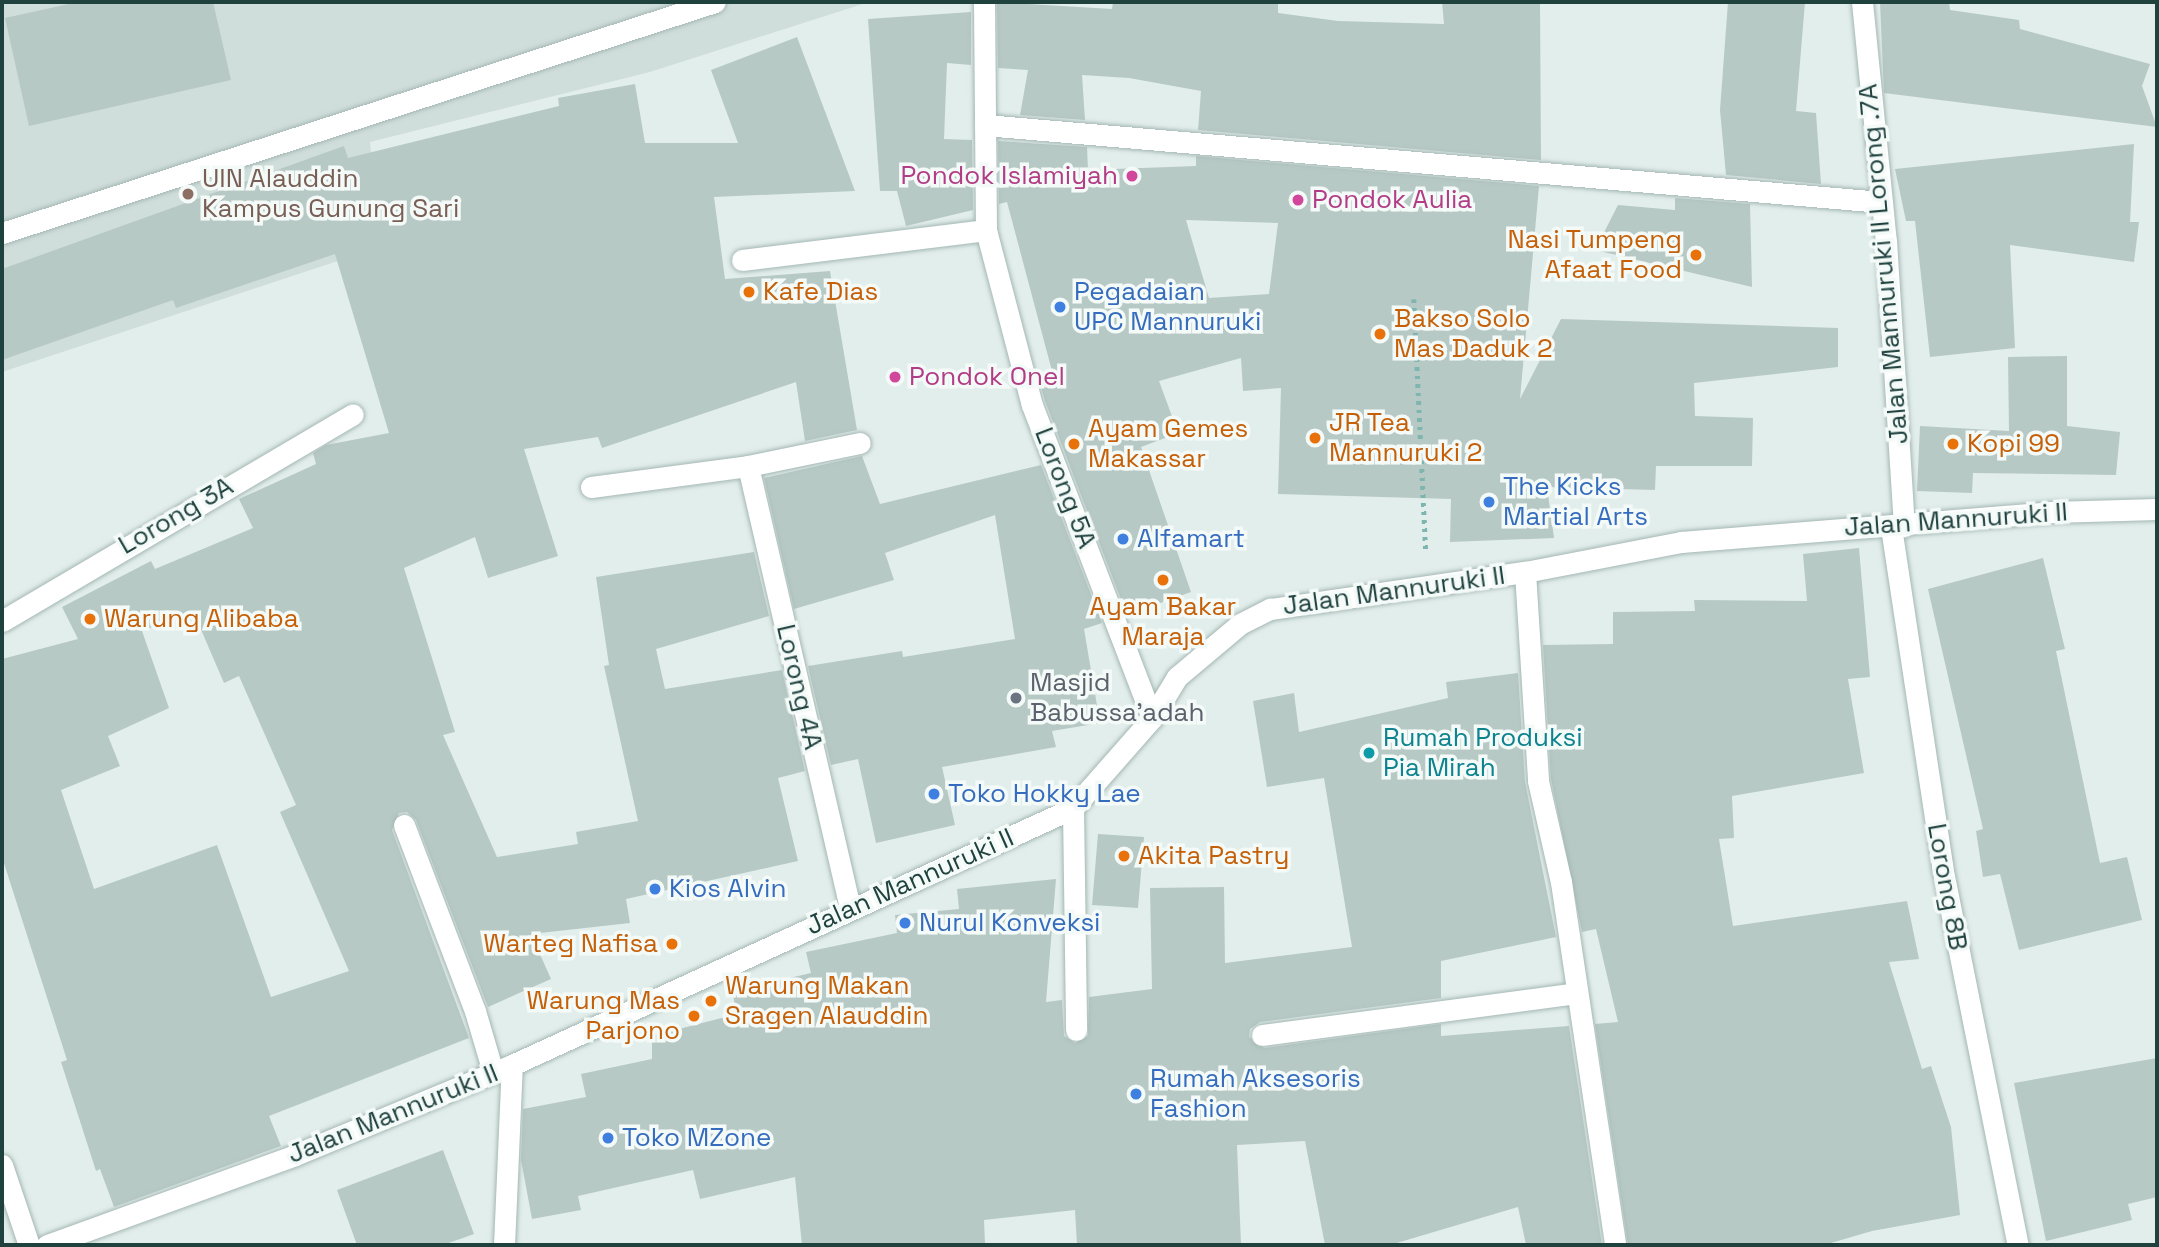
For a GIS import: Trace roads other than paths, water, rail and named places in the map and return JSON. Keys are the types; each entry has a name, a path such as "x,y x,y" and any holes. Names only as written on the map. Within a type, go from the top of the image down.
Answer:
{"street":[{"path":"2,233 715,2"},
{"name":"Lorong 5A","path":"984,2 986,230 1032,405 1152,718"},
{"name":"Jalan Mannuruki II Lorong .7A","path":"1862,2 1882,202 1897,526"},
{"path":"985,125 1882,202"},
{"path":"741,260 986,230"},
{"name":"Lorong 3A","path":"2,621 352,414"},
{"path":"591,487 748,466 860,443"},
{"name":"Lorong 4A","path":"748,466 850,908"},
{"name":"Jalan Mannuruki II","path":"47,1245 295,1155 503,1068 1073,808 1152,718 1177,677 1240,624 1270,609 1427,583 1525,572 1681,542 2051,512 2157,509"},
{"name":"Lorong 8B","path":"1897,526 1942,866 2017,1245"},
{"path":"1525,572 1538,781 1561,882 1615,1245"},
{"path":"1073,808 1076,1030"},
{"path":"404,825 475,1011 503,1068 504,1245"},
{"path":"1262,1035 1576,993"},
{"path":"2,1165 29,1245"}],"place":[{"name":"Pondok Islamiyah","path":"1132,176"},
{"name":"UIN Alauddin Kampus Gunung Sari","path":"188,194"},
{"name":"Pondok Aulia","path":"1298,200"},
{"name":"Nasi Tumpeng Afaat Food","path":"1696,255"},
{"name":"Kafe Dias","path":"749,292"},
{"name":"Pegadaian UPC Mannuruki","path":"1060,307"},
{"name":"Bakso Solo Mas Daduk 2","path":"1380,334"},
{"name":"Pondok Onel","path":"895,377"},
{"name":"JR Tea Mannuruki 2","path":"1315,438"},
{"name":"Ayam Gemes Makassar","path":"1074,444"},
{"name":"Kopi 99","path":"1953,444"},
{"name":"The Kicks Martial Arts","path":"1489,502"},
{"name":"Alfamart","path":"1123,539"},
{"name":"Ayam Bakar Maraja","path":"1163,580"},
{"name":"Warung Alibaba","path":"90,619"},
{"name":"Masjid Babussa'adah","path":"1016,698"},
{"name":"Rumah Produksi Pia Mirah","path":"1369,753"},
{"name":"Toko Hokky Lae","path":"934,794"},
{"name":"Akita Pastry","path":"1124,856"},
{"name":"Kios Alvin","path":"655,889"},
{"name":"Nurul Konveksi","path":"905,923"},
{"name":"Warteg Nafisa","path":"672,944"},
{"name":"Warung Makan Sragen Alauddin","path":"711,1001"},
{"name":"Warung Mas Parjono","path":"694,1016"},
{"name":"Rumah Aksesoris Fashion","path":"1136,1094"},
{"name":"Toko MZone","path":"608,1138"}]}
